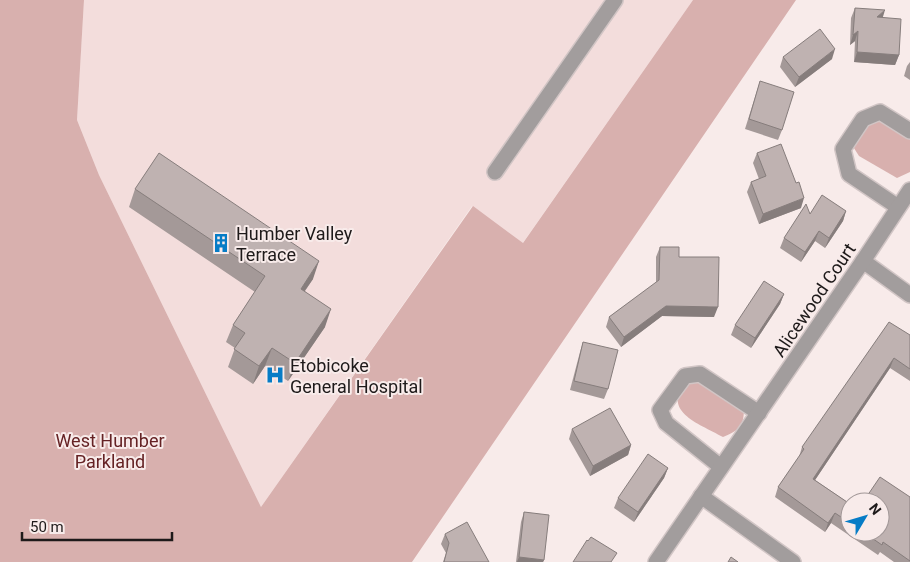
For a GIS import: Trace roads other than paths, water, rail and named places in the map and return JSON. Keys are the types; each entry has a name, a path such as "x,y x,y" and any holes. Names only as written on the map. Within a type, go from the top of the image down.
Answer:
{"street":[{"path":"496,172 615,0"},
{"path":"898,207 849,174 844,149 863,119 880,112 910,131"},
{"name":"Alicewood Court","path":"656,562 910,190"},
{"path":"863,261 910,295"},
{"path":"722,467 666,423 660,410 685,376 700,374 759,413"},
{"path":"701,496 793,562"}],"place":[{"name":"Humber Valley Terrace","path":"221,243"},
{"name":"Etobicoke General Hospital","path":"275,375"}],"park label":[{"name":"West Humber Parkland","path":"110,450"}]}
